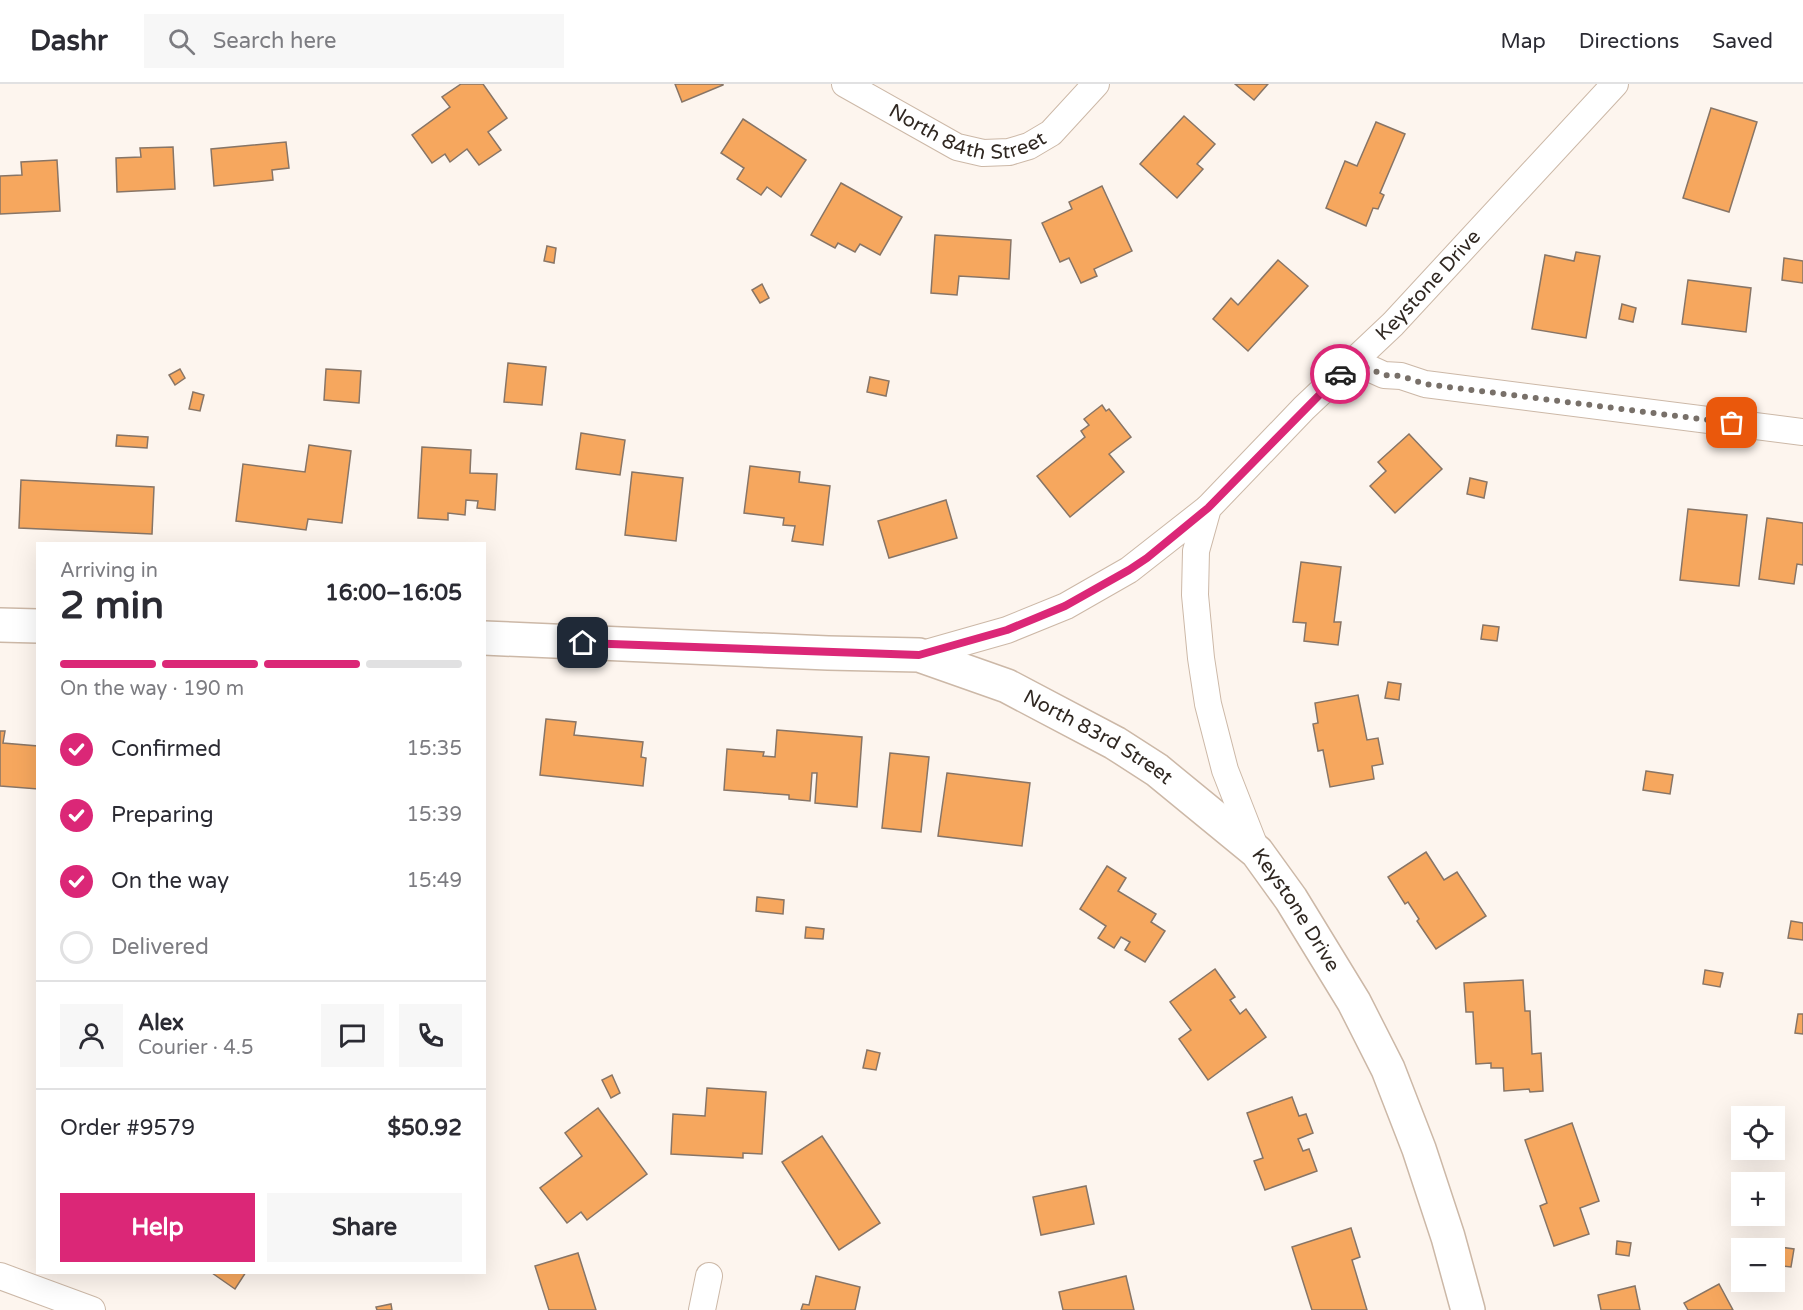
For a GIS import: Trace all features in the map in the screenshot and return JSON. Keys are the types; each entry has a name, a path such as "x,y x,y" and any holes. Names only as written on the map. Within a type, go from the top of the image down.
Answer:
{"street":[{"name":"North 84th Street","path":"845,84 957,147 983,153 1009,152 1029,146 1058,127 1096,84"},
{"name":"Keystone Drive","path":"1468,1310 1448,1237 1419,1149 1388,1069 1354,1002 1315,937 1257,852 1225,770 1208,704 1201,658 1195,595 1196,551 1208,508 1304,408 1394,324 1615,84"},
{"path":"1353,362 1384,375 1401,376 1425,384 1803,432"},
{"name":"North 83rd Street","path":"486,638 919,655 1007,630 1065,606 1129,570 1208,508"},
{"path":"0,625 36,626"},
{"name":"North 83rd Street","path":"919,655 1007,686 1115,743 1157,770 1257,852"},
{"path":"0,1276 92,1310"},
{"path":"702,1310 708,1276"}],"building":[{"path":"461,84 483,84 507,118 488,132 501,150 479,165 467,149 450,162 445,154 432,163 412,135 450,107 442,97"},
{"path":"675,84 723,84 723,85 682,102"},
{"path":"1235,84 1268,84 1254,100"},
{"path":"1711,108 1757,122 1729,212 1683,198"},
{"path":"1184,116 1215,144 1197,164 1203,169 1177,198 1140,164"},
{"path":"743,119 806,160 781,197 767,187 761,195 737,179 744,168 721,153"},
{"path":"1376,122 1405,134 1380,193 1384,195 1378,209 1373,208 1366,226 1326,208 1345,161 1357,166"},
{"path":"286,142 289,168 272,170 273,180 214,186 211,149"},
{"path":"173,147 175,189 117,192 116,158 141,157 140,148"},
{"path":"57,160 60,211 0,214 0,176 22,175 21,162"},
{"path":"841,183 902,217 880,255 860,244 855,252 838,243 835,248 811,235"},
{"path":"1102,186 1132,251 1094,269 1097,276 1081,283 1069,258 1060,262 1042,223 1072,209 1069,202"},
{"path":"935,235 1011,240 1009,279 959,276 957,295 931,293"},
{"path":"547,246 556,248 554,263 544,261"},
{"path":"1576,252 1600,256 1586,338 1532,329 1545,255 1574,261"},
{"path":"1784,258 1803,261 1803,283 1782,280"},
{"path":"1278,260 1308,286 1248,351 1213,319 1231,298 1238,305"},
{"path":"1688,280 1751,288 1746,332 1682,324"},
{"path":"762,284 769,298 760,303 752,290"},
{"path":"1622,304 1636,308 1633,322 1619,319"},
{"path":"508,363 546,367 542,405 504,402"},
{"path":"180,369 185,378 175,385 169,375"},
{"path":"326,369 361,371 359,403 324,400"},
{"path":"870,377 889,381 886,396 867,392"},
{"path":"193,392 204,395 200,411 189,409"},
{"path":"1102,405 1106,411 1109,409 1131,437 1109,454 1124,472 1070,517 1037,476 1085,437 1081,431 1089,425 1084,419"},
{"path":"581,433 625,440 620,475 576,469"},
{"path":"1409,434 1442,469 1395,513 1370,486 1386,471 1378,462"},
{"path":"117,435 148,437 147,448 116,446"},
{"path":"309,445 351,451 342,523 308,519 306,530 236,521 243,464 305,472"},
{"path":"422,447 471,450 470,473 497,474 495,510 477,508 478,501 466,500 465,515 448,513 448,520 418,518"},
{"path":"750,466 800,472 799,482 830,486 823,545 792,541 795,526 783,525 784,518 744,513"},
{"path":"632,472 683,478 676,541 625,535"},
{"path":"1470,478 1487,482 1484,498 1467,494"},
{"path":"21,480 154,487 152,534 19,528"},
{"path":"946,500 957,538 889,558 878,521"},
{"path":"1688,509 1747,515 1739,586 1680,580"},
{"path":"1767,518 1803,523 1803,565 1797,564 1794,584 1759,579"},
{"path":"1301,562 1341,567 1334,622 1341,622 1338,645 1304,641 1306,623 1293,622"},
{"path":"1483,625 1499,627 1497,641 1481,639"},
{"path":"1388,682 1401,684 1399,700 1385,698"},
{"path":"1358,695 1367,740 1378,738 1383,764 1372,766 1374,779 1330,787 1323,750 1318,751 1313,724 1318,723 1315,703"},
{"path":"546,719 576,722 574,735 643,742 641,757 646,758 643,786 540,775"},
{"path":"777,730 862,737 857,807 815,803 817,773 812,773 810,801 789,799 789,795 724,790 727,749 764,752 763,756 775,757"},
{"path":"0,731 5,731 3,743 36,746 36,789 0,786"},
{"path":"890,753 929,757 921,832 882,828"},
{"path":"1646,771 1673,775 1670,794 1643,790"},
{"path":"947,773 1030,783 1022,846 938,836"},
{"path":"1426,852 1444,880 1457,872 1486,916 1436,949 1417,921 1419,919 1408,902 1405,904 1388,877"},
{"path":"1107,866 1126,878 1118,891 1156,914 1151,922 1165,931 1145,962 1125,950 1130,942 1121,937 1114,948 1098,938 1106,926 1080,909"},
{"path":"757,897 784,900 783,914 756,911"},
{"path":"1791,921 1803,923 1803,940 1788,938"},
{"path":"806,927 824,929 823,939 805,938"},
{"path":"1215,969 1235,997 1230,1000 1240,1014 1246,1009 1266,1037 1208,1080 1179,1039 1191,1030 1170,1002"},
{"path":"1705,970 1723,973 1720,987 1703,984"},
{"path":"1523,980 1525,1011 1530,1011 1532,1054 1541,1053 1543,1091 1530,1092 1529,1089 1504,1091 1503,1068 1491,1068 1491,1063 1476,1064 1473,1012 1466,1012 1464,983"},
{"path":"1798,1014 1803,1014 1803,1034 1795,1033"},
{"path":"867,1050 880,1053 876,1070 863,1068"},
{"path":"612,1075 620,1093 611,1098 602,1080"},
{"path":"707,1088 766,1092 762,1154 743,1153 743,1158 671,1154 673,1114 705,1116"},
{"path":"1292,1097 1299,1116 1306,1114 1313,1133 1298,1139 1303,1151 1309,1149 1317,1171 1265,1190 1254,1161 1263,1158 1247,1113"},
{"path":"598,1108 647,1174 587,1220 581,1212 567,1223 540,1188 582,1156 565,1133"},
{"path":"1572,1123 1599,1201 1580,1208 1589,1234 1554,1246 1540,1206 1547,1203 1525,1140"},
{"path":"822,1136 880,1223 839,1250 782,1162"},
{"path":"1086,1186 1094,1224 1041,1235 1033,1197"},
{"path":"1351,1228 1360,1257 1352,1260 1367,1310 1312,1310 1292,1247"},
{"path":"1617,1241 1631,1243 1629,1256 1616,1254"},
{"path":"1785,1248 1794,1249 1791,1267 1785,1266"},
{"path":"578,1253 596,1310 549,1310 535,1266"},
{"path":"213,1274 245,1274 235,1289"},
{"path":"816,1276 860,1287 855,1310 801,1310 803,1304 809,1305"},
{"path":"1126,1276 1134,1310 1063,1310 1059,1292"},
{"path":"1719,1284 1733,1310 1688,1310 1684,1303"},
{"path":"1635,1286 1640,1310 1601,1310 1598,1295"},
{"path":"391,1304 392,1310 377,1310 376,1307"}],"way so far":[{"path":"1340,374 1353,362 1384,375 1401,376 1425,384 1732,423"}],"route":[{"path":"583,643 919,655 1007,630 1065,606 1147,558 1208,508 1340,374"}]}
